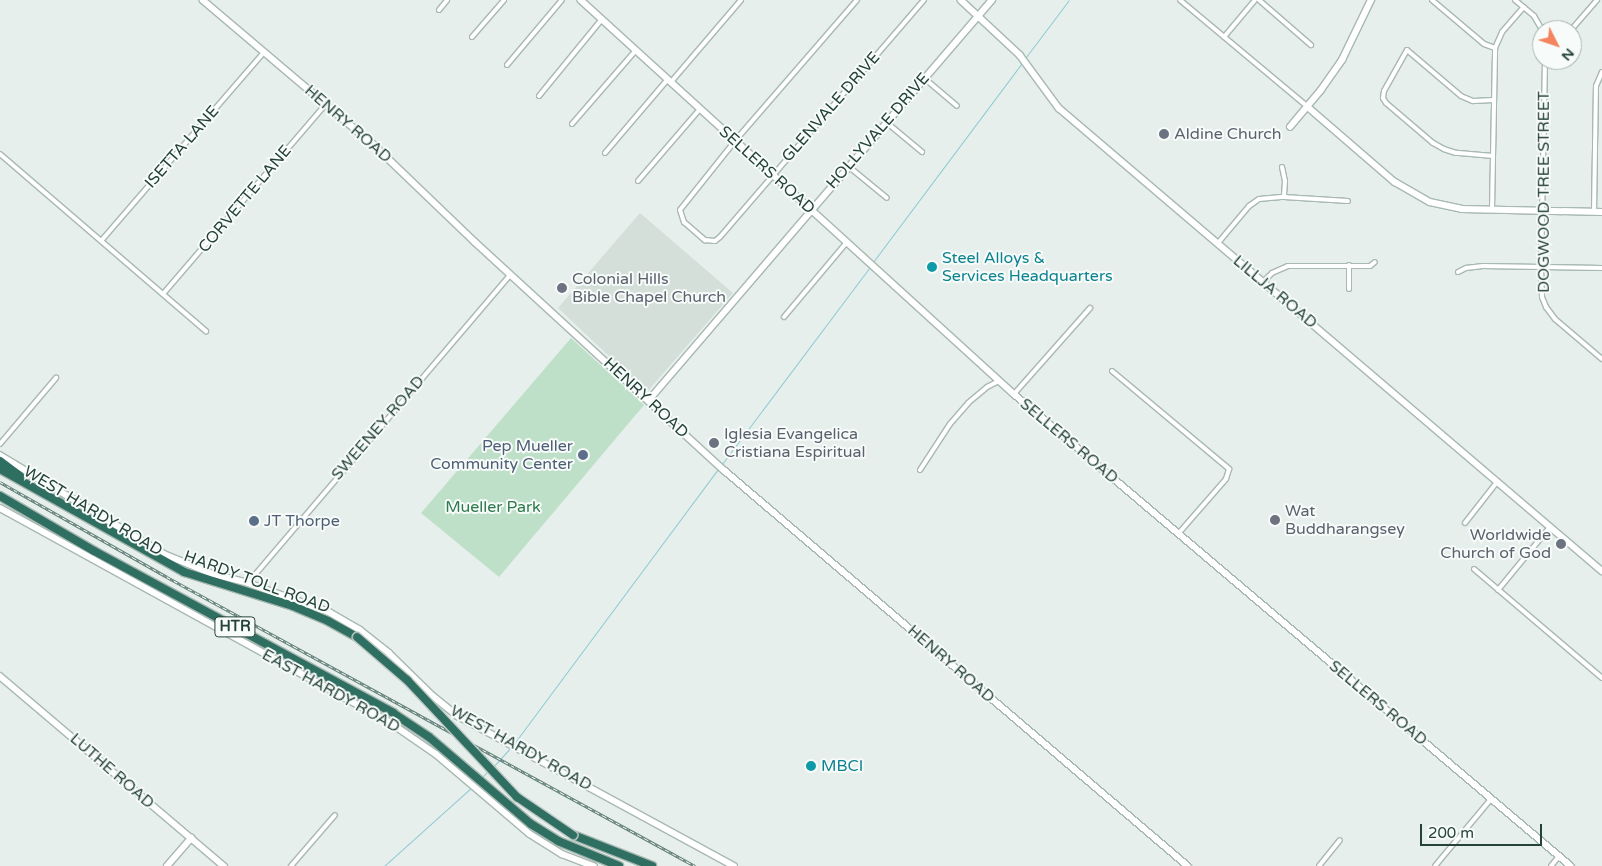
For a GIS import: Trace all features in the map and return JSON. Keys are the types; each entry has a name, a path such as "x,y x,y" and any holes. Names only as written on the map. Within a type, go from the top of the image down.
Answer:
{"highway":[{"path":"0,461 37,490"},
{"name":"HARDY TOLL ROAD","path":"0,469 184,572 293,606 328,621 357,638 407,680 517,797 573,835 652,866"},
{"name":"HTR","path":"0,496 94,551 393,713 428,737 532,824 558,840 619,866"},
{"path":"0,502 94,551"}],"street":[{"name":"HENRY ROAD","path":"203,0 263,53 374,144 510,275 724,470 1188,866"},
{"path":"439,10 447,0"},
{"path":"472,37 504,0"},
{"path":"507,65 562,0"},
{"name":"SELLERS ROAD","path":"581,0 999,381 1571,866"},
{"path":"605,153 741,0"},
{"path":"736,141 857,0"},
{"name":"GLENVALE DRIVE","path":"736,141 680,210 682,219 705,240 715,241 924,0"},
{"name":"LILLJA ROAD","path":"961,0 1021,57 1054,103 1602,571"},
{"name":"HOLLYVALE DRIVE","path":"649,400 992,0"},
{"path":"1180,0 1395,182 1414,195 1430,202 1462,209 1602,212"},
{"path":"1224,37 1255,0"},
{"path":"1259,0 1312,46"},
{"path":"1290,127 1308,107 1348,50 1371,0"},
{"path":"1432,0 1484,44 1495,48"},
{"path":"1515,0 1536,20"},
{"path":"1579,20 1596,0"},
{"path":"1492,209 1495,48 1502,32 1524,7"},
{"path":"539,96 602,20"},
{"path":"572,124 636,50"},
{"path":"1493,156 1469,155 1444,149 1434,143 1386,103 1383,98 1384,91 1407,50 1461,96 1473,101 1494,100"},
{"name":"ISETTA LANE","path":"101,241 263,53"},
{"name":"DOGWOOD TREE STREET","path":"1545,70 1542,292 1546,307 1555,319 1602,359"},
{"path":"1594,212 1596,86 1602,72"},
{"path":"924,78 957,106"},
{"name":"CORVETTE LANE","path":"163,294 326,104"},
{"path":"638,181 700,109"},
{"path":"886,122 922,152"},
{"path":"0,154 206,331"},
{"path":"848,166 887,198"},
{"path":"1282,167 1285,181 1284,197"},
{"path":"1218,243 1255,201 1265,198 1284,197 1348,201"},
{"path":"784,317 846,242"},
{"path":"1263,282 1272,273 1288,266 1370,266 1374,262"},
{"path":"1349,265 1349,289"},
{"path":"1458,272 1476,266 1602,268"},
{"name":"SWEENEY ROAD","path":"248,583 510,275"},
{"path":"1014,394 1090,308"},
{"path":"1112,371 1229,468 1226,479 1178,534"},
{"path":"0,444 56,378"},
{"path":"920,470 950,424 968,404 987,388 999,381"},
{"name":"WEST HARDY ROAD","path":"0,455 164,554 213,574 248,583 323,610 360,630 409,670 444,706 734,866"},
{"path":"1465,523 1497,482"},
{"name":"EAST HARDY ROAD","path":"0,508 384,718 416,739 530,834 562,854 594,866"},
{"path":"1498,590 1550,527"},
{"path":"1474,569 1602,678"},
{"name":"LUTHE ROAD","path":"0,676 224,866"},
{"path":"1435,866 1491,799"},
{"path":"291,866 335,815"},
{"path":"167,866 191,838"},
{"path":"1319,866 1340,840"},
{"path":"1551,866 1559,856"}],"shaded area":[{"path":"640,213 733,293 647,392 558,308"}],"green space":[{"name":"Mueller Park","path":"571,338 644,405 499,577 421,513"}],"waterway":[{"path":"1026,57 1069,0"},
{"path":"873,262 1022,63"},
{"path":"722,464 870,267"},
{"path":"513,745 718,469"},
{"path":"493,767 510,748"},
{"path":"482,777 488,771"},
{"path":"384,866 472,787"}],"railway":[{"path":"0,482 167,577 695,866"}],"place":[{"name":"Aldine Church","path":"1164,134"},
{"name":"Steel Alloys & Services Headquarters","path":"932,267"},
{"name":"Colonial Hills Bible Chapel Church","path":"562,288"},
{"name":"Iglesia Evangelica Cristiana Espiritual","path":"714,443"},
{"name":"Pep Mueller Community Center","path":"583,455"},
{"name":"Wat Buddharangsey","path":"1275,520"},
{"name":"JT Thorpe","path":"254,521"},
{"name":"Worldwide Church of God","path":"1561,544"},
{"name":"MBCI","path":"811,766"}]}
